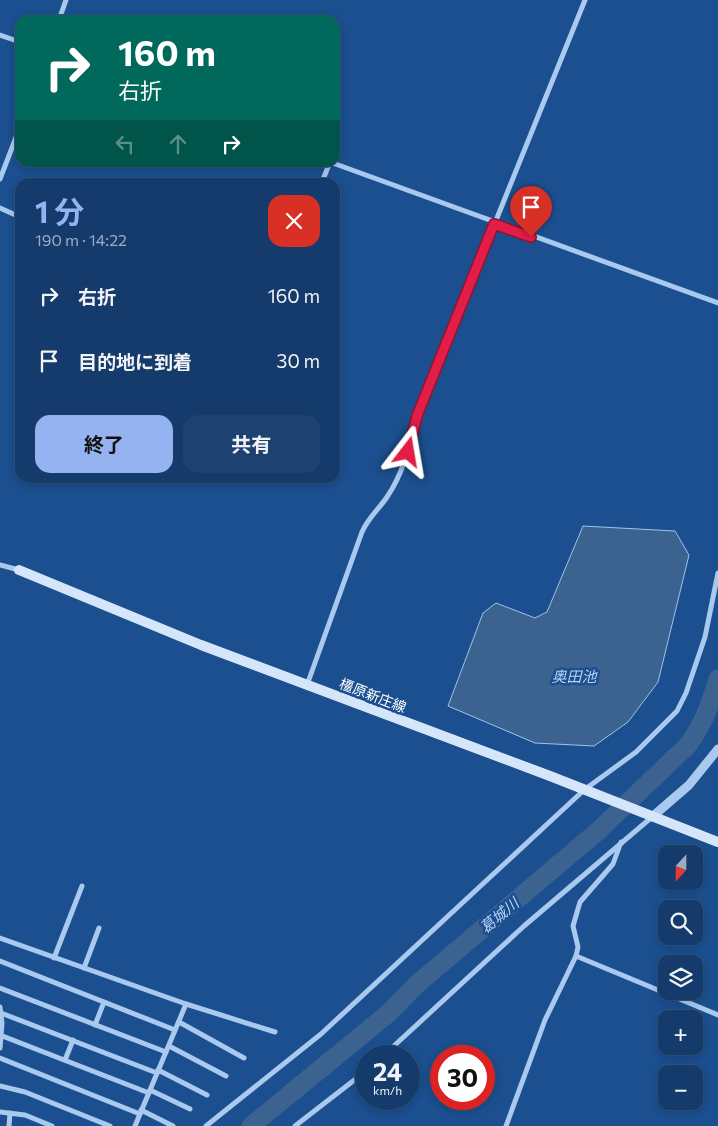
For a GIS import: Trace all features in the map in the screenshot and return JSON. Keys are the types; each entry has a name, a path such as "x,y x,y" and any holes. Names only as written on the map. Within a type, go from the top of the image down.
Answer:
{"main road":[{"name":"橿原新庄線","path":"20,570 193,642 718,842"}],"street":[{"path":"61,15 66,0"},
{"path":"307,685 366,523 387,497 398,477 408,452 417,416 585,0"},
{"path":"0,35 15,40"},
{"path":"0,179 15,140"},
{"path":"340,166 494,224 718,304"},
{"path":"0,208 15,215"},
{"path":"0,565 20,570"},
{"path":"206,1126 321,1034 584,790 636,752 677,711 686,693 704,637 718,573"},
{"path":"394,1045 464,979 621,842 649,815 689,785 718,749"},
{"path":"506,1126 545,1020 576,956 578,947 573,926 580,902 613,864 621,842"},
{"path":"54,958 82,886"},
{"path":"84,968 99,928"},
{"path":"0,938 186,1004 275,1032"},
{"path":"576,956 718,1014"},
{"path":"0,961 175,1030"},
{"path":"0,988 166,1052"},
{"path":"95,1025 104,1002"},
{"path":"135,1126 186,1004"},
{"path":"0,1048 0,1009 73,1040 158,1071 207,1095"},
{"path":"179,1022 244,1058"},
{"path":"1,1035 149,1091 190,1110"},
{"path":"65,1060 73,1040"},
{"path":"169,1046 226,1076"},
{"path":"0,1058 173,1126"},
{"path":"295,1126 355,1080"},
{"path":"1,1087 25,1092 110,1126"},
{"path":"0,1112 25,1116 52,1126"},
{"path":"8,1126 10,1114"}],"water":[{"name":"奥田池","path":"583,526 675,531 689,555 658,682 628,722 594,746 535,743 448,706 483,613 496,603 535,618 547,612"}],"waterway":[{"name":"葛城川","path":"251,1126 390,1012 416,985 598,831 688,745 706,714 718,679"}],"route":[{"path":"408,452 417,416 494,224 531,237"}]}
